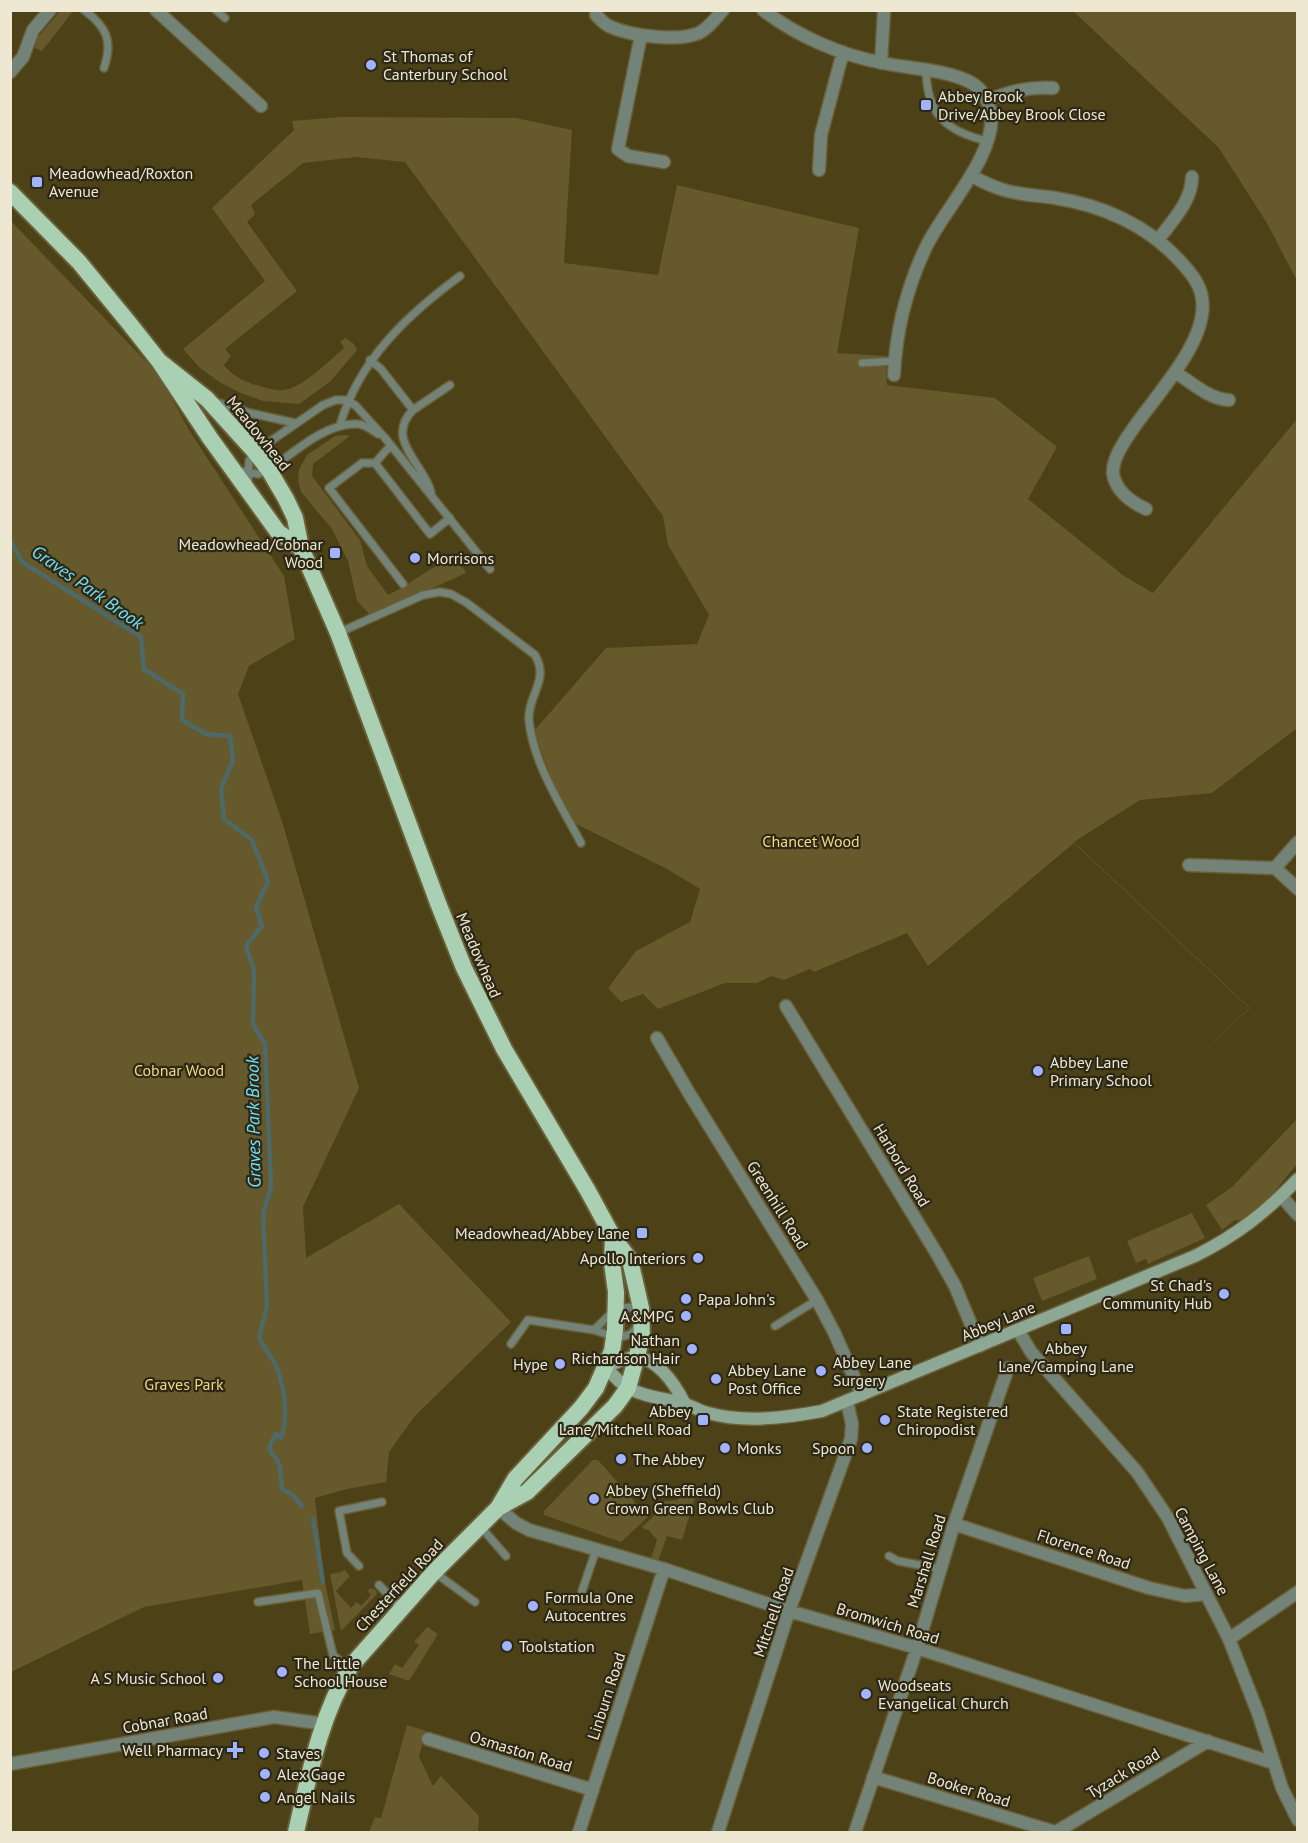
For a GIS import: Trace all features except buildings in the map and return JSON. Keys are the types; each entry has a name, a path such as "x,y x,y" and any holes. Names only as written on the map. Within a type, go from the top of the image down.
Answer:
{"highway":[{"name":"Meadowhead","path":"10,192 79,262 159,361 204,429 241,471 248,489 278,531 301,548"},
{"name":"Meadowhead","path":"159,361 207,399 255,452 269,471 295,518 301,548 338,633 464,968 504,1049 613,1237 612,1263 616,1286 616,1310 614,1337 606,1367"},
{"path":"613,1237 630,1260 641,1315 642,1337 628,1388"},
{"name":"Chesterfield Road","path":"296,1833 316,1748 340,1683 351,1666 434,1572 498,1508 515,1479 592,1395 606,1367"},
{"name":"Chesterfield Road","path":"498,1508 527,1492 615,1406 628,1388"}],"main road":[{"name":"Abbey Lane","path":"606,1367 620,1384 628,1388 646,1396 685,1404 710,1414 743,1418 777,1418 822,1411 1195,1256 1246,1227 1298,1179"},
{"path":"606,1367 628,1358 645,1360 673,1382 685,1404"}],"street":[{"path":"10,72 23,57 33,30 50,10"},
{"path":"156,10 261,106"},
{"path":"597,15 602,22 611,27 641,35 674,37 697,34 708,28 723,10"},
{"path":"763,10 807,38 843,52 881,63 926,70 968,81 979,88 987,100 992,119 987,141 972,176 927,244 910,284 903,313 894,375"},
{"path":"881,63 884,11"},
{"path":"641,35 618,149 628,156 664,162"},
{"path":"819,170 821,135 843,52"},
{"path":"987,100 1035,87 1053,88"},
{"path":"972,176 1002,190 1058,198 1131,222 1158,240 1186,268 1196,282 1202,298 1202,314 1198,329 1175,372 1129,435 1115,459 1113,473 1118,487 1134,503 1146,509"},
{"path":"1158,240 1183,206 1190,193 1192,177"},
{"path":"1175,372 1211,396 1220,400 1229,400"},
{"path":"1275,868 1298,842"},
{"path":"1189,865 1275,868 1298,889"},
{"name":"Harbord Road","path":"786,1006 937,1254 955,1286 980,1346"},
{"name":"Greenhill Road","path":"657,1038 688,1093 817,1300 862,1395"},
{"path":"1281,1196 1298,1215"},
{"name":"Camping Lane","path":"1018,1330 1031,1352 1137,1472 1167,1518 1229,1639 1258,1713 1282,1788 1298,1820"},
{"name":"Marshall Road","path":"855,1833 917,1648 954,1524 1008,1368"},
{"name":"Mitchell Road","path":"718,1833 789,1611 851,1439 852,1424 847,1401"},
{"name":"Bromwich Road","path":"498,1508 522,1528 664,1569 789,1611 917,1648 1274,1763"},
{"name":"Florence Road","path":"954,1524 1149,1588 1185,1596 1206,1594"},
{"name":"Linburn Road","path":"579,1833 664,1569"},
{"path":"1229,1639 1298,1592"},
{"name":"Cobnar Road","path":"10,1764 274,1717 325,1724"},
{"name":"Osmaston Road","path":"435,1756 433,1741 593,1790"},
{"name":"Tyzack Road","path":"1055,1833 1208,1741"},
{"name":"Booker Road","path":"873,1777 1055,1833"}],"lane":[{"path":"84,10 96,19 106,33 109,44 104,68"},
{"path":"216,10 225,18"},
{"path":"926,70 927,92 936,111 949,128 965,136 987,141"},
{"path":"340,425 347,400 370,360 403,323 430,298 460,276"},
{"path":"370,360 381,369 413,410"},
{"path":"862,363 895,361"},
{"path":"431,495 428,481 403,444 403,429 408,415 413,410 450,385"},
{"path":"207,399 250,414 295,423"},
{"path":"386,438 357,423 340,425 324,432 269,471 258,474 241,471 255,452 295,423 329,402 347,400 356,406 386,438 490,569"},
{"path":"391,445 375,463 362,463 329,488 403,584"},
{"path":"375,463 430,534 450,518"},
{"path":"338,633 423,595 440,592 451,594 467,603 535,655 540,664 541,678 530,706 530,722 540,764 581,843"},
{"path":"776,1326 817,1300"},
{"path":"511,1344 528,1320 594,1330 614,1337 625,1337 641,1315 626,1305 616,1310 594,1330"},
{"path":"359,1566 347,1553 339,1511 382,1502"},
{"path":"480,1526 506,1556"},
{"path":"582,1592 596,1550"},
{"path":"889,1556 898,1561 941,1569"},
{"path":"434,1572 475,1602"},
{"path":"379,1585 401,1608"},
{"path":"258,1602 318,1593 332,1650 341,1662 351,1666"}],"green space":[{"path":"61,10 73,11 42,51 35,48 38,37"},
{"path":"1073,11 1297,11 1297,281 1268,225 1219,148"},
{"name":"Chancet Wood","path":"341,117 516,118 572,130 564,263 658,275 677,185 859,228 837,353 886,356 887,385 995,398 1057,447 1028,499 1124,576 1153,593 1297,419 1297,728 1212,793 1140,800 1074,842 1250,1008 1161,1091 1249,1008 1074,843 928,966 907,933 814,972 810,969 784,980 771,976 757,983 725,983 658,1009 643,994 621,1002 608,988 636,951 690,922 700,889 667,869 566,819 534,731 606,648 697,644 709,615 668,545 663,516 405,162 356,157 303,163 251,205 255,214 247,222 297,291 225,349 231,356 224,365 235,376 245,381 283,390 298,385 323,366 344,348 340,341 346,338 354,344 357,350 331,381 299,404 263,401 219,382 199,367 183,349 265,281 212,208 294,130 292,121"},
{"name":"Graves Park","path":"11,221 159,375 189,430 284,576 295,639 249,666 238,694 282,821 359,1088 303,1207 306,1258 399,1204 511,1322 415,1416 389,1452 386,1482 315,1498 324,1578 335,1630 310,1634 302,1580 144,1607 11,1672"},
{"path":"335,436 350,436 313,464 312,476 360,540 367,566 388,595 456,557 466,573 371,616 357,601 348,561 332,529 301,492 298,480 299,470 307,455"},
{"path":"1297,1119 1297,1164 1266,1202 1243,1220 1235,1220 1222,1230 1206,1205 1232,1187"},
{"path":"1192,1213 1205,1238 1148,1264 1146,1259 1136,1263 1127,1241"},
{"path":"1089,1256 1097,1279 1042,1301 1033,1278"},
{"name":"Abbey (Sheffield) Crown Green Bowls Club","path":"593,1460 598,1460 648,1517 621,1542 544,1515 544,1511"},
{"path":"690,1492 696,1494 682,1540 667,1536 658,1561 651,1558 657,1540 648,1529 645,1530 642,1527 653,1517 661,1502 678,1500 679,1496"},
{"path":"344,1569 350,1576 336,1591 351,1608 357,1602 361,1606 371,1595 367,1591 371,1588 375,1589 377,1594 341,1631 330,1574 342,1572"},
{"path":"427,1627 438,1634 409,1681 389,1674 395,1664 402,1668 419,1645 414,1642"},
{"path":"407,1725 426,1731 419,1757 433,1786 441,1776 479,1816 478,1832 369,1832 375,1817 381,1818"}],"waterway":[{"name":"Graves Park Brook","path":"10,540 22,562 141,637 144,669 183,694 182,720 206,734 230,736 233,760 221,789 224,819 252,840 268,881 256,907 262,926 246,946 254,971 253,1024 265,1044 271,1187 263,1214 267,1306 259,1338 278,1371 285,1404 281,1438 276,1434 270,1445 270,1451 279,1464 282,1489 293,1495 302,1506"},
{"name":"Graves Park Brook","path":"313,1519 323,1582"}],"place":[{"name":"St Thomas of Canterbury School","path":"371,65"},
{"name":"Abbey Brook Drive/Abbey Brook Close","path":"926,105"},
{"name":"Meadowhead/Roxton Avenue","path":"37,182"},
{"name":"Meadowhead/Cobnar Wood","path":"335,553"},
{"name":"Morrisons","path":"415,558"},
{"name":"Abbey Lane Primary School","path":"1038,1071"},
{"name":"Meadowhead/Abbey Lane","path":"642,1233"},
{"name":"Apollo Interiors","path":"698,1258"},
{"name":"St Chad's Community Hub","path":"1224,1294"},
{"name":"Papa John's","path":"686,1299"},
{"name":"A&MPG","path":"686,1316"},
{"name":"Abbey Lane/Camping Lane","path":"1066,1329"},
{"name":"Nathan Richardson Hair","path":"692,1349"},
{"name":"Hype","path":"560,1364"},
{"name":"Abbey Lane Surgery","path":"821,1371"},
{"name":"Abbey Lane Post Office","path":"716,1379"},
{"name":"Abbey Lane/Mitchell Road","path":"703,1420"},
{"name":"State Registered Chiropodist","path":"885,1420"},
{"name":"Monks","path":"725,1448"},
{"name":"Spoon","path":"867,1448"},
{"name":"The Abbey","path":"621,1459"},
{"name":"Abbey (Sheffield) Crown Green Bowls Club","path":"594,1499"},
{"name":"Formula One Autocentres","path":"533,1606"},
{"name":"Toolstation","path":"507,1646"},
{"name":"The Little School House","path":"282,1672"},
{"name":"A S Music School","path":"218,1678"},
{"name":"Woodseats Evangelical Church","path":"866,1694"},
{"name":"Well Pharmacy","path":"235,1750"},
{"name":"Staves","path":"264,1753"},
{"name":"Alex Gage","path":"265,1774"},
{"name":"Angel Nails","path":"265,1797"}],"park label":[{"name":"Cobnar Wood","path":"179,1070"}]}
